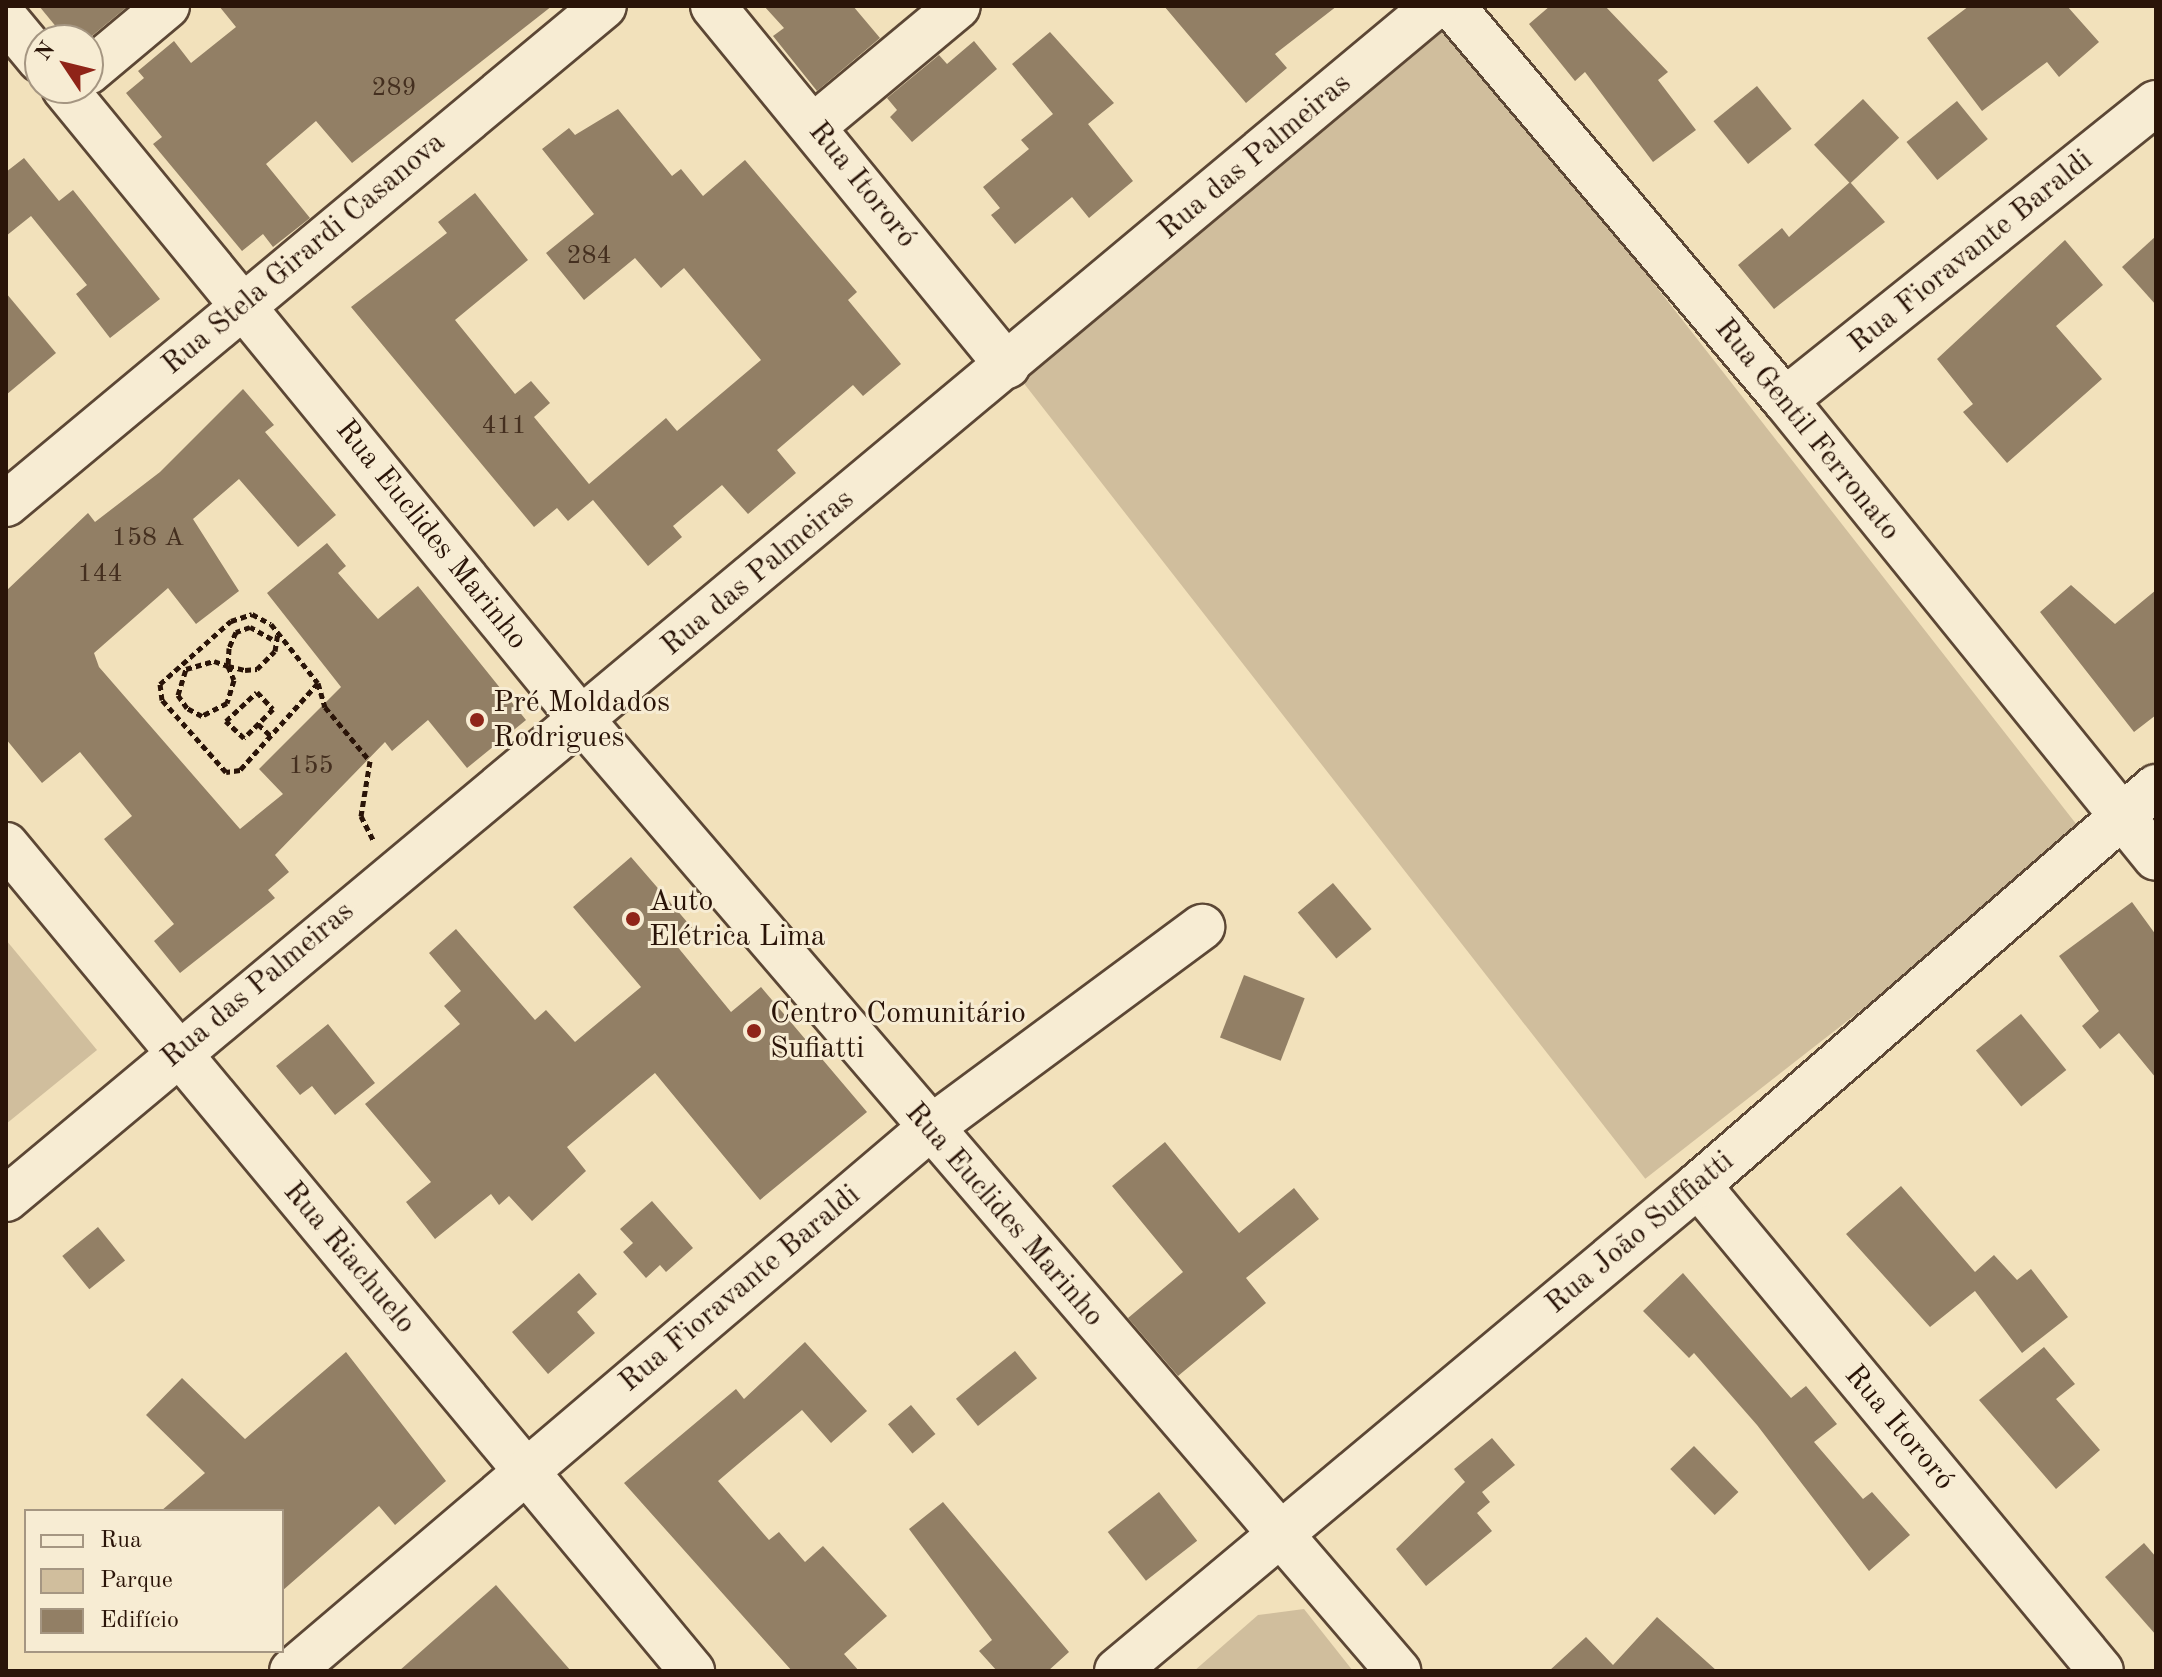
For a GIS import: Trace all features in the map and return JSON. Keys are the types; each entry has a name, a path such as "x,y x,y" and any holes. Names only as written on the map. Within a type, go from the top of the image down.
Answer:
{"street":[{"path":"104,52 167,6"},
{"name":"Rua Stela Girardi Casanova","path":"6,504 604,6"},
{"name":"Rua Itororó","path":"713,6 1008,366"},
{"path":"814,126 958,6"},
{"name":"Rua das Palmeiras","path":"6,1199 178,1050 1008,366 1435,6"},
{"name":"Rua Gentil Ferronato","path":"1452,6 1785,400 2156,858"},
{"name":"Rua Euclides Marinho","path":"6,19 24,38"},
{"name":"Rua Fioravante Baraldi","path":"1785,400 2156,103"},
{"name":"Rua Euclides Marinho","path":"84,104 581,719 929,1129 1398,1671"},
{"name":"Rua João Suffiatti","path":"1117,1671 1698,1185 2156,787"},
{"name":"Rua Riachuelo","path":"6,845 692,1671"},
{"name":"Rua Fioravante Baraldi","path":"292,1671 929,1129 1202,927"},
{"name":"Rua Itororó","path":"1698,1185 2101,1671"}],"path":[{"path":"318,683 240,770 226,772 162,700 160,684 231,621 252,614 278,632 318,683 325,707 370,761 361,816 391,876"},
{"path":"228,666 234,680 220,713 202,716 187,708 178,695 186,669 198,661 228,666 257,669 275,651 272,639 250,627 236,632 228,666"},
{"path":"272,639 278,632"},
{"path":"257,692 273,709 258,724 244,738 226,721 257,692"},
{"path":"258,724 271,736"}],"green space":[{"path":"1441,11 2085,835 1645,1179 1001,355"},
{"path":"6,940 97,1050 6,1124"},
{"path":"1304,1609 1353,1671 1194,1671 1258,1615"}],"building":[{"path":"39,6 128,6 104,26 54,24"},
{"path":"219,6 552,6 352,163 316,121 266,164 310,218 273,247 263,234 242,251 153,144 162,137 126,93 144,78 138,71 174,41 191,63 236,27"},
{"path":"764,6 853,6 880,38 817,91 773,36 784,28"},
{"path":"1164,6 1337,6 1275,54 1287,68 1246,103"},
{"path":"1550,6 1605,6 1668,72 1658,80 1696,130 1653,162 1585,72 1575,81 1529,24"},
{"path":"1969,6 2067,6 2099,42 2059,77 2047,62 1982,111 1927,38"},
{"path":"1050,32 1114,103 1088,124 1133,181 1089,218 1072,197 1015,244 991,215 1000,208 983,187 1029,149 1021,140 1053,114 1012,64"},
{"path":"974,41 997,69 912,142 890,117 897,110 887,98 939,55 947,64"},
{"path":"1757,86 1792,129 1748,164 1713,121"},
{"path":"1863,99 1899,138 1850,183 1814,145"},
{"path":"1957,101 1988,139 1937,180 1906,142"},
{"path":"618,109 672,176 681,169 703,196 745,160 857,292 848,300 901,364 863,396 853,385 777,450 796,473 748,514 722,485 673,526 682,537 648,566 593,500 568,521 557,508 534,527 351,307 447,233 438,222 475,193 528,260 455,320 515,394 531,381 550,403 534,417 589,484 666,418 677,431 761,360 684,268 661,288 635,258 584,300 546,253 594,214 542,149 569,128 575,135"},
{"path":"24,158 59,201 73,190 160,299 110,338 76,294 87,285 31,216 6,236 6,172"},
{"path":"1850,182 1885,222 1774,309 1738,265 1782,228 1789,237"},
{"path":"2156,236 2156,305 2122,267"},
{"path":"2065,240 2103,285 2056,326 2102,379 2007,463 1963,412 1973,404 1937,359"},
{"path":"6,293 56,353 6,395"},
{"path":"243,389 274,425 265,432 336,515 298,547 239,479 193,519 239,591 196,624 168,588 94,653 99,667 240,829 283,794 259,769 341,687 267,593 327,543 346,566 338,573 378,619 418,586 526,720 467,768 428,720 392,751 385,742 275,855 289,872 268,890 275,898 180,973 154,941 174,924 104,839 132,816 80,752 42,783 6,739 6,591 88,513 95,522 160,472"},
{"path":"2071,585 2115,624 2156,590 2156,715 2134,732 2040,612"},
{"path":"631,857 694,930 676,945 731,1012 761,987 867,1112 760,1200 655,1073 567,1147 586,1171 532,1221 509,1196 499,1205 491,1194 435,1239 406,1202 431,1182 365,1104 460,1024 444,1006 461,991 429,953 456,929 535,1020 546,1010 575,1042 641,987 573,907"},
{"path":"1333,883 1372,929 1336,959 1298,913"},
{"path":"2132,902 2156,935 2156,1078 2119,1033 2100,1049 2082,1026 2099,1011 2059,956"},
{"path":"1244,975 1305,998 1281,1061 1220,1038"},
{"path":"2021,1014 2066,1070 2021,1106 1976,1051"},
{"path":"328,1024 375,1083 335,1115 312,1086 300,1095 276,1066"},
{"path":"1165,1142 1239,1233 1294,1188 1319,1219 1246,1278 1266,1303 1178,1376 1128,1318 1183,1272 1112,1186"},
{"path":"1901,1186 1975,1272 1994,1255 2017,1280 2031,1269 2068,1317 2022,1353 1975,1291 1930,1327 1846,1234"},
{"path":"652,1201 693,1248 666,1272 660,1265 646,1278 623,1252 633,1243 620,1229"},
{"path":"98,1227 125,1260 89,1289 62,1256"},
{"path":"579,1273 597,1294 577,1312 595,1333 548,1374 512,1332"},
{"path":"1683,1273 1791,1398 1806,1386 1837,1424 1814,1442 1863,1499 1872,1492 1910,1535 1869,1571 1757,1425 1694,1353 1689,1358 1643,1311"},
{"path":"805,1342 867,1411 831,1443 802,1410 718,1481 769,1540 779,1532 805,1562 823,1546 887,1616 844,1654 859,1671 792,1671 624,1483 736,1389 744,1399"},
{"path":"2044,1347 2075,1384 2056,1399 2100,1450 2056,1489 1979,1400"},
{"path":"1015,1351 1037,1378 978,1426 956,1399"},
{"path":"346,1352 446,1481 395,1525 379,1506 284,1589 284,1509 163,1509 205,1473 146,1415 182,1378 245,1439"},
{"path":"911,1405 935,1434 912,1453 888,1424"},
{"path":"1492,1438 1515,1465 1482,1492 1490,1502 1477,1513 1492,1531 1426,1586 1396,1549 1465,1482 1454,1469"},
{"path":"1694,1446 1738,1492 1715,1515 1670,1469"},
{"path":"1159,1492 1197,1541 1146,1581 1108,1532"},
{"path":"943,1502 1069,1652 1048,1671 997,1671 979,1651 992,1640 909,1529"},
{"path":"2144,1543 2156,1557 2156,1635 2105,1577"},
{"path":"496,1585 571,1671 399,1671"},
{"path":"1657,1617 1717,1671 1549,1671 1586,1637 1613,1665"}],"place":[{"name":"Pré Moldados Rodrigues","path":"477,720"},
{"name":"Auto Elétrica Lima","path":"633,919"},
{"name":"Centro Comunitário Sufiatti","path":"754,1031"}]}
